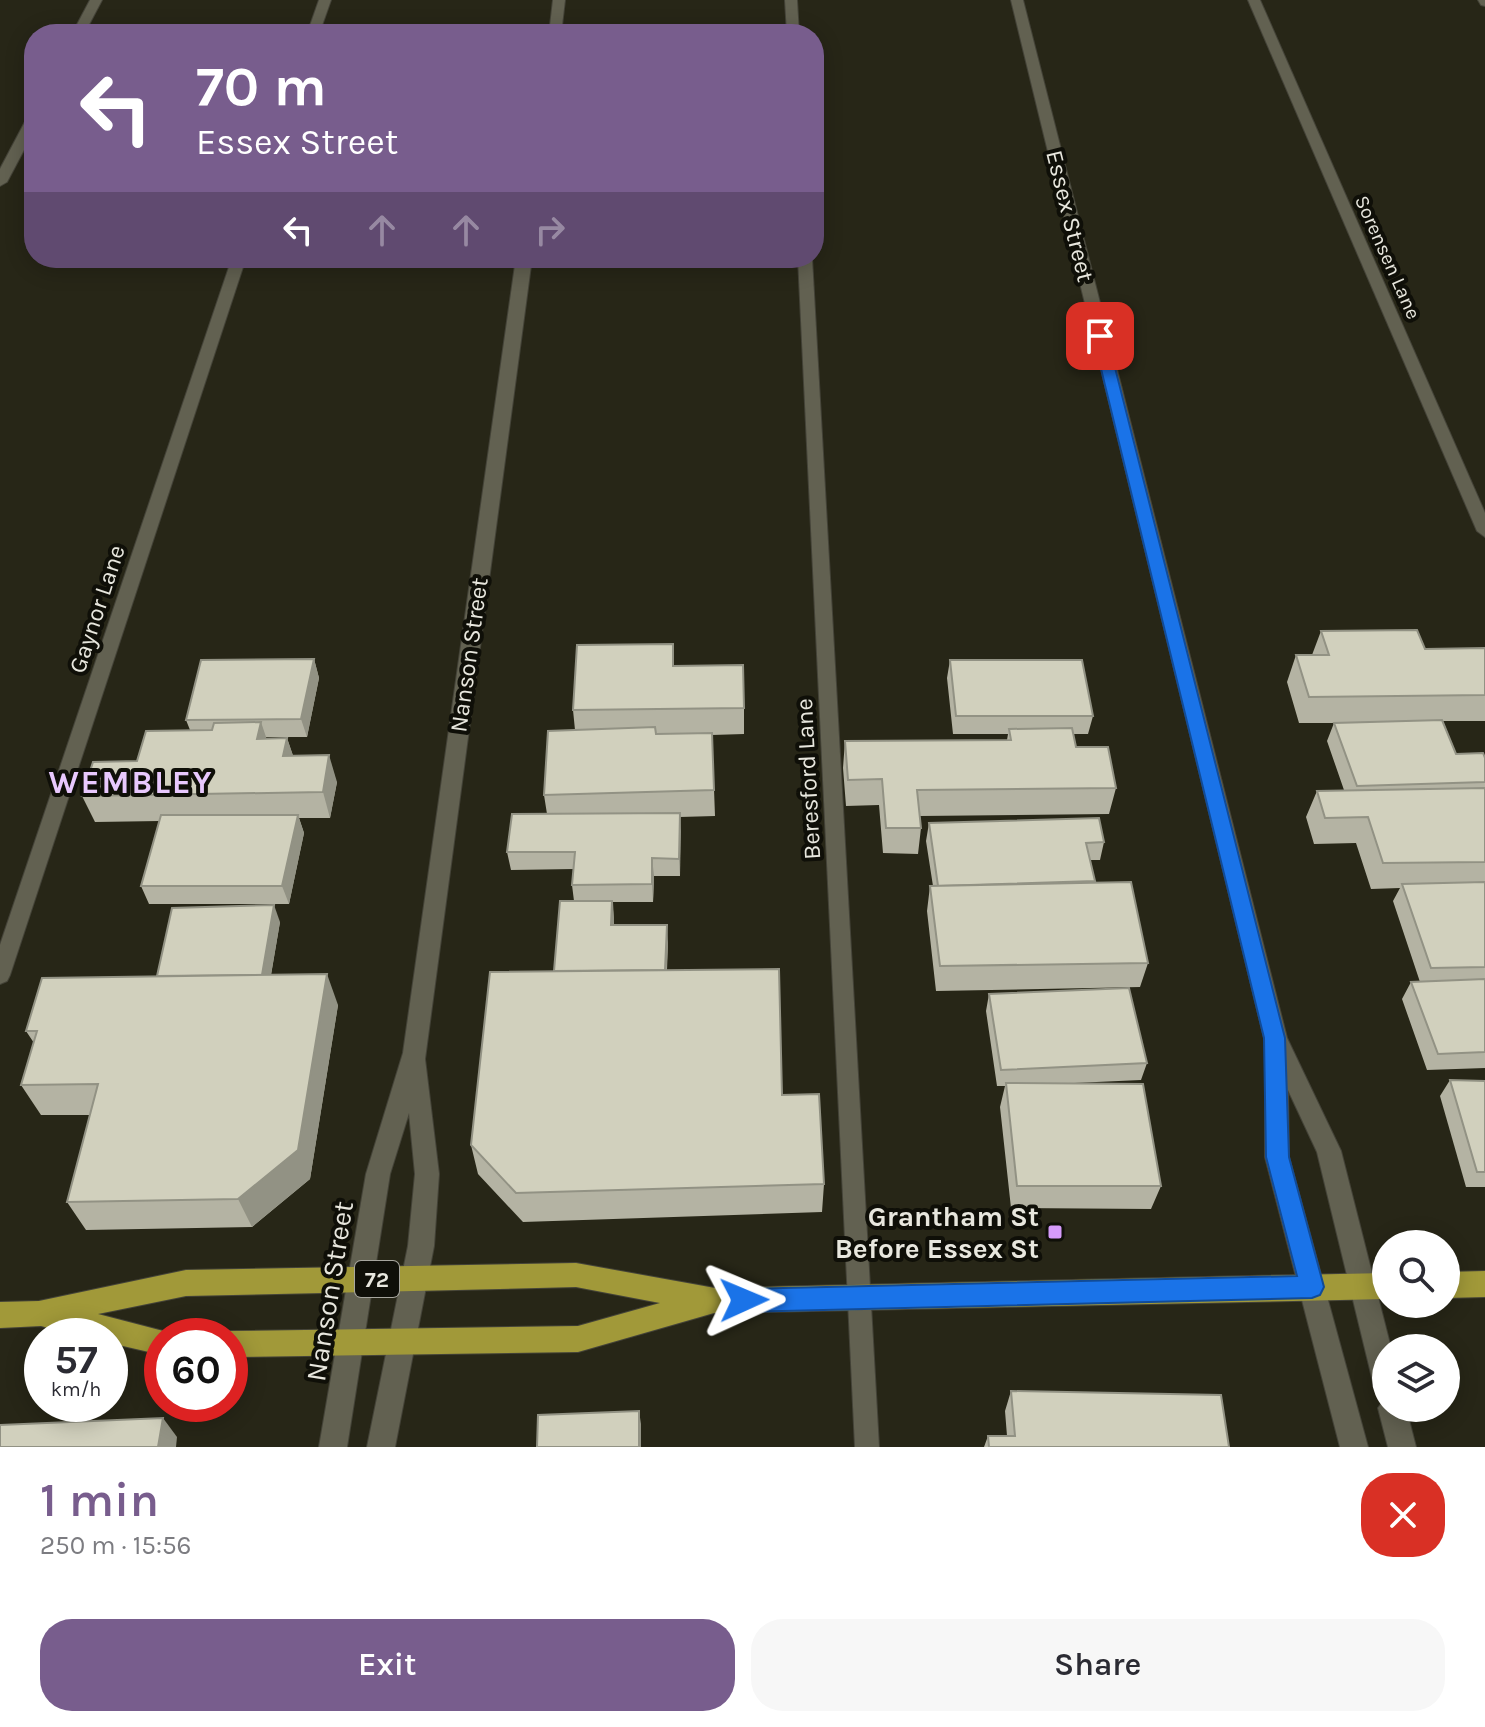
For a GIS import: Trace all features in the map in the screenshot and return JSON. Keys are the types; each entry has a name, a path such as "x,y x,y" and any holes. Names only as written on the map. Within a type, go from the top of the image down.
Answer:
{"main road":[{"name":"72","path":"0,1315 39,1314 186,1283 414,1278 576,1275 715,1301 1372,1286"},
{"path":"1460,1285 1485,1284"},
{"name":"72","path":"248,1344 578,1339 715,1301"},
{"name":"72","path":"39,1314 144,1338"}],"street":[{"path":"83,24 96,0"},
{"path":"556,24 559,0"},
{"name":"Essex Street","path":"1017,0 1275,1038 1329,1151 1372,1277"},
{"path":"0,182 24,137"},
{"name":"Nanson Street","path":"333,1447 378,1174 415,1053 523,268"},
{"name":"Essex Street","path":"1275,1038 1277,1157 1354,1447"},
{"name":"Nanson Street","path":"381,1447 421,1246 427,1174 415,1053"},
{"path":"1396,1422 1402,1447"}],"lane":[{"path":"317,24 325,0"},
{"path":"791,0 792,24"},
{"name":"Sorensen Lane","path":"1254,0 1485,531"},
{"name":"Gaynor Lane","path":"0,975 236,268"},
{"name":"Beresford Lane","path":"806,268 867,1447"}],"building":[{"path":"1417,630 1425,649 1485,648 1485,695 1309,697 1296,655 1329,655 1321,631"},
{"path":"673,644 673,666 743,665 744,708 573,710 577,645"},
{"path":"314,659 301,719 186,720 201,660"},
{"path":"950,660 1082,660 1093,716 956,716"},
{"path":"1442,720 1456,754 1483,753 1485,782 1357,786 1334,723"},
{"path":"261,722 257,739 287,738 283,756 329,755 323,792 82,796 93,762 137,761 146,731 212,730 214,723"},
{"path":"655,727 656,734 712,733 714,790 544,795 548,731"},
{"path":"1072,728 1076,747 1108,747 1116,788 917,790 921,828 886,828 882,779 848,780 845,741 1011,740 1009,729"},
{"path":"1485,788 1485,862 1383,863 1368,817 1325,818 1317,791"},
{"path":"680,813 679,859 652,858 652,884 572,885 575,852 507,852 512,814"},
{"path":"161,815 298,815 282,886 141,886"},
{"path":"1099,818 1104,842 1086,843 1095,881 938,886 929,823"},
{"path":"1131,882 1148,963 940,966 930,886"},
{"path":"1485,882 1485,967 1431,968 1402,884"},
{"path":"560,901 612,901 611,925 667,925 665,970 554,971"},
{"path":"274,905 262,975 157,976 172,908"},
{"path":"779,969 782,1095 819,1094 824,1184 516,1193 471,1145 490,972"},
{"path":"327,974 298,1150 238,1199 67,1202 98,1084 21,1085 37,1031 26,1031 42,978"},
{"path":"1485,979 1485,1052 1438,1054 1411,982"},
{"path":"1129,988 1147,1063 1001,1070 989,994"},
{"path":"1450,1080 1485,1081 1485,1172 1477,1172"},
{"path":"1006,1083 1143,1084 1161,1186 1017,1186"},
{"path":"1011,1391 1221,1395 1229,1447 989,1447 988,1436 1015,1436"},
{"path":"639,1411 639,1447 537,1447 538,1415"},
{"path":"128,1420 162,1422 158,1447 0,1447 0,1425 128,1422"}],"place":[{"name":"Grantham St Before Essex St","path":"1055,1232"}],"district":[{"name":"WEMBLEY","path":"131,782"}],"route":[{"path":"744,1300 1312,1287 1277,1157 1275,1038 1100,336"}]}
